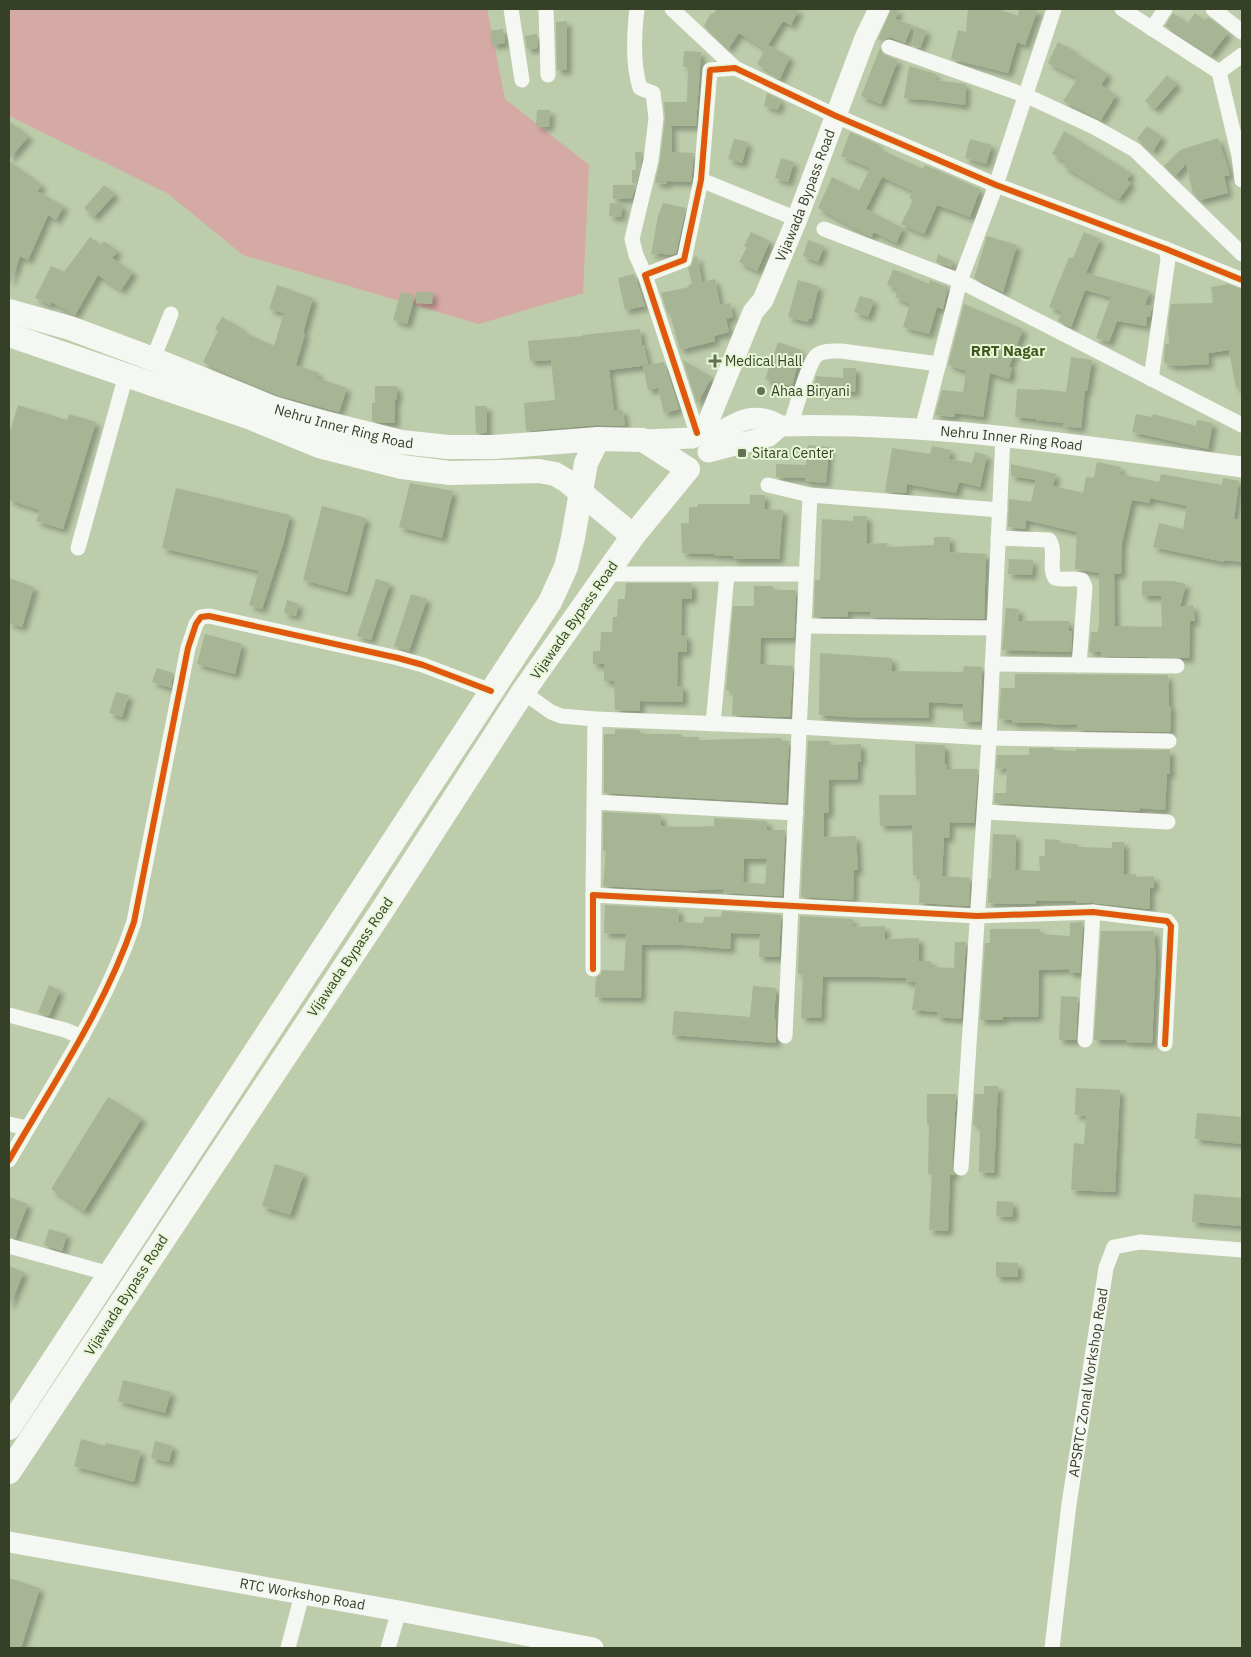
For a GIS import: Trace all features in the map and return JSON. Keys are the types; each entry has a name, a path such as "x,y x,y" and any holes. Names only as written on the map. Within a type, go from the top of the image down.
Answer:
{"main road":[{"name":"Nehru Inner Ring Road","path":"9,311 70,328 153,359 273,408 401,442 448,447 494,447 598,439 643,440"},
{"name":"Nehru Inner Ring Road","path":"9,335 251,418 320,446 402,467 450,473 539,471 554,474 567,481 632,536"},
{"name":"Vijawada Bypass Road","path":"9,1428 550,602 566,567 582,493 586,463 598,439"},
{"path":"643,440 688,469"},
{"name":"Vijawada Bypass Road","path":"9,1472 381,912 523,692 632,536 688,469"}],"street":[{"path":"511,9 522,80"},
{"path":"546,9 548,75"},
{"path":"637,9 634,33 637,79 640,88 653,93 656,118 651,160 632,239 636,255 645,275 703,441"},
{"path":"672,9 734,68 836,116 996,185 1166,249 1242,280"},
{"name":"Vijawada Bypass Road","path":"688,469 703,441 753,312 764,300 798,219 878,9"},
{"path":"922,429 960,281 1027,96 1054,9"},
{"path":"1122,9 1219,72 1239,156 1242,180"},
{"path":"1152,29 1165,9"},
{"path":"1213,9 1242,32"},
{"path":"889,47 1027,96 1094,126 1134,150 1242,254"},
{"path":"1219,72 1242,55"},
{"path":"645,275 684,260 701,180 710,70 734,68"},
{"path":"701,180 798,219"},
{"path":"824,229 960,281 1242,425"},
{"path":"1151,379 1168,259 1166,249"},
{"path":"153,359 171,314"},
{"path":"643,440 703,441 769,436 785,426 810,365 816,355 827,351 841,351 939,364"},
{"path":"78,548 126,375"},
{"name":"Nehru Inner Ring Road","path":"785,426 922,429 1002,436 1242,467"},
{"path":"961,1168 990,738 1002,436"},
{"path":"768,485 810,495 1000,510"},
{"path":"785,1036 810,495"},
{"path":"998,538 1049,540 1053,545 1052,573 1055,578 1060,580 1076,578 1082,580 1085,587 1079,665"},
{"path":"606,574 806,574"},
{"path":"713,724 727,574"},
{"path":"9,1160 71,1058 114,976 134,922 188,648 196,624 201,617 210,616 398,658 423,665 491,691"},
{"path":"804,626 994,628"},
{"path":"992,664 1177,666"},
{"path":"523,692 551,712 560,716 595,719 799,727 990,738 1169,741"},
{"path":"593,969 595,719"},
{"path":"595,802 796,814"},
{"path":"985,812 1168,822"},
{"path":"593,895 977,916 1093,912 1166,921 1172,926 1165,1044"},
{"path":"1085,1040 1093,912"},
{"path":"9,1015 65,1030 82,1037"},
{"path":"9,1124 27,1128"},
{"name":"APSRTC Zonal Workshop Road","path":"1052,1648 1069,1504 1104,1278 1114,1247 1140,1242 1242,1250"},
{"path":"9,1246 110,1274"},
{"name":"RTC Workshop Road","path":"9,1542 399,1611 580,1647"},
{"path":"288,1648 302,1594"},
{"path":"388,1648 399,1611"}],"shaded area":[{"path":"9,9 487,9 505,99 589,165 583,293 479,324 243,255 167,193 9,116"}],"building":[{"path":"717,9 799,9 791,25 783,21 768,45 790,57 780,79 771,75 772,72 757,64 765,49 739,33 728,49 704,26 711,13 713,14"},
{"path":"891,9 899,9 895,19 912,25 905,43 892,38 882,41 878,39"},
{"path":"968,9 998,9 1018,16 1019,9 1038,9 1025,45 1017,42 1008,73 951,59 958,30 966,32"},
{"path":"1173,13 1188,23 1195,13 1205,21 1208,17 1228,33 1211,55 1165,26"},
{"path":"567,21 567,70 557,70 556,22"},
{"path":"915,26 927,31 920,48 912,45"},
{"path":"503,29 505,43 492,45 490,31"},
{"path":"537,34 538,48 527,49 525,36"},
{"path":"1058,42 1075,51 1075,53 1108,74 1101,85 1116,95 1101,120 1063,101 1078,78 1048,63"},
{"path":"880,48 885,56 898,60 881,104 861,96"},
{"path":"684,51 701,52 696,126 671,126 672,152 694,153 691,182 667,181 667,184 655,183 660,161 665,119 664,102 687,102 688,67 683,67"},
{"path":"909,66 936,74 935,80 966,84 965,105 904,98"},
{"path":"1167,75 1177,84 1155,109 1145,101"},
{"path":"767,93 781,100 778,110 764,106"},
{"path":"537,110 550,110 549,127 536,126"},
{"path":"9,121 29,136 9,159"},
{"path":"1147,126 1162,137 1153,151 1137,139"},
{"path":"1064,131 1131,173 1127,180 1131,183 1119,199 1063,166 1066,162 1052,154"},
{"path":"850,132 879,145 877,148 923,169 925,165 980,189 970,217 937,205 924,234 901,224 913,200 909,198 913,191 882,177 866,209 903,228 896,243 874,232 871,237 818,208 832,177 859,191 870,168 841,156"},
{"path":"1218,138 1230,175 1224,176 1228,193 1200,200 1193,193 1186,164 1175,176 1164,166 1180,150"},
{"path":"734,139 748,142 742,163 728,159"},
{"path":"970,139 992,145 986,164 965,158"},
{"path":"635,152 643,152 636,183 632,183 632,170 636,170"},
{"path":"781,158 794,162 788,182 775,178"},
{"path":"9,161 42,185 37,191 64,206 56,220 48,215 28,260 20,256 10,284"},
{"path":"104,185 115,194 94,217 84,208"},
{"path":"613,185 635,185 632,198 613,199"},
{"path":"610,203 622,204 621,217 609,216"},
{"path":"663,203 686,208 676,253 671,255 658,253 651,255 658,216"},
{"path":"751,232 770,241 757,271 739,262 747,247 744,246"},
{"path":"1084,232 1100,239 1086,273 1150,291 1145,305 1152,305 1150,317 1147,317 1146,326 1117,321 1109,342 1096,338 1111,297 1085,290 1071,327 1058,321 1062,312 1049,307 1069,257 1073,258"},
{"path":"987,236 1017,245 1003,292 974,278"},
{"path":"90,237 101,245 104,241 118,251 112,258 133,272 121,290 98,275 75,315 51,302 50,305 35,298 51,266 64,272"},
{"path":"808,240 824,246 818,262 803,256"},
{"path":"938,254 954,262 951,267 936,262"},
{"path":"697,256 702,282 715,279 720,305 730,303 733,317 726,319 729,332 714,336 715,341 680,350 670,314 668,314 661,293 689,287 688,285 692,284 688,268 691,266 694,257"},
{"path":"893,269 929,284 930,280 948,287 943,309 937,307 929,334 903,327 910,304 895,297 898,289 887,285"},
{"path":"634,274 645,306 625,310 618,278"},
{"path":"798,280 819,286 811,319 809,318 808,322 788,317"},
{"path":"1228,284 1242,289 1242,387 1236,388 1229,350 1208,353 1209,364 1173,366 1164,362 1165,344 1169,344 1168,324 1171,304 1213,303 1211,287"},
{"path":"277,285 313,298 296,365 319,373 317,378 347,388 339,412 278,395 203,362 218,331 215,329 222,317 243,329 241,331 274,346 284,313 269,309"},
{"path":"401,292 415,296 407,324 393,320"},
{"path":"416,292 433,292 432,304 416,303"},
{"path":"860,296 874,300 868,317 854,312"},
{"path":"964,304 1023,329 1009,367 1012,368 1009,379 990,373 983,417 955,413 955,417 935,415 942,390 963,392 966,371 948,365"},
{"path":"640,329 642,346 644,345 648,365 609,370 614,410 623,410 625,426 597,425 526,431 524,403 555,400 551,360 530,361 528,341"},
{"path":"778,342 801,350 792,386 765,379"},
{"path":"1071,357 1092,360 1087,391 1085,390 1081,428 1063,426 1064,423 1015,417 1017,389 1066,392"},
{"path":"683,360 712,377 697,404"},
{"path":"664,362 679,409 664,413 658,388 648,390 643,366"},
{"path":"843,368 856,368 855,392 813,390 816,376 843,378"},
{"path":"375,386 397,386 395,423 372,421 372,403 375,403"},
{"path":"18,405 67,420 69,414 96,422 63,529 36,521 40,510 9,500 9,435"},
{"path":"475,406 487,406 487,433 476,433"},
{"path":"1136,414 1152,417 1153,414 1196,426 1197,420 1213,423 1208,449 1132,432"},
{"path":"808,445 829,447 826,483 805,481 805,478 776,477 776,464 806,465"},
{"path":"932,446 951,450 949,459 972,463 975,452 987,455 980,487 959,482 956,493 907,484 906,493 885,492 892,448 930,454"},
{"path":"1097,462 1121,467 1120,474 1159,482 1161,474 1222,485 1223,478 1239,481 1234,519 1242,520 1242,562 1224,560 1224,562 1153,547 1159,523 1183,529 1187,506 1150,498 1149,503 1132,500 1122,543 1121,574 1114,574 1115,626 1162,627 1161,596 1142,596 1142,581 1173,581 1186,584 1180,607 1193,605 1195,621 1190,621 1189,658 1101,656 1101,652 1089,652 1091,632 1098,632 1099,627 1099,573 1075,569 1077,532 1026,520 1025,529 1008,527 1009,499 1031,502 1036,480 1011,476 1011,464 1056,474 1053,486 1083,493 1086,477 1094,478"},
{"path":"410,483 453,491 442,538 399,527"},
{"path":"176,488 290,515 283,545 262,609 249,605 259,571 162,548"},
{"path":"750,495 765,495 764,509 783,510 779,559 733,559 733,556 682,553 681,523 689,523 689,507 698,507 698,504 750,504"},
{"path":"322,506 366,518 347,592 303,580"},
{"path":"853,516 867,516 867,544 887,543 887,547 934,545 934,537 950,537 950,552 986,554 984,619 870,617 870,612 848,611 847,617 814,617 815,580 820,580 822,519 853,521"},
{"path":"1009,559 1033,560 1032,575 1008,574"},
{"path":"9,578 34,587 22,627 9,623"},
{"path":"376,579 390,583 371,640 357,636"},
{"path":"626,583 692,583 692,599 682,599 681,635 687,635 687,652 678,652 677,686 683,686 683,702 640,701 640,711 615,710 614,681 604,681 604,664 593,664 593,651 600,651 601,632 612,632 613,617 617,617 618,599 625,599"},
{"path":"754,586 773,586 773,590 796,590 794,638 761,638 760,664 793,666 790,717 732,715 733,690 726,690 733,606 754,606"},
{"path":"411,594 427,599 409,651 394,646"},
{"path":"287,600 299,604 296,616 284,613"},
{"path":"1006,608 1019,609 1018,621 1069,621 1069,631 1072,631 1071,652 1002,650"},
{"path":"205,634 242,644 235,674 197,664"},
{"path":"820,653 892,658 892,671 963,672 964,666 982,667 980,722 963,721 963,704 929,702 929,718 819,715"},
{"path":"157,668 173,673 171,688 152,682"},
{"path":"1015,674 1168,675 1169,706 1171,706 1170,732 1077,730 1077,724 1012,723 1012,720 999,719 1001,688 1015,688"},
{"path":"116,692 129,695 122,717 109,713"},
{"path":"615,729 640,730 640,734 681,734 681,737 699,737 699,740 781,738 781,741 789,741 786,803 604,793 604,734 615,734"},
{"path":"808,741 830,741 830,745 861,744 861,762 858,762 858,779 829,780 829,813 824,813 824,837 856,836 858,870 854,870 853,900 801,897"},
{"path":"915,744 945,745 945,764 947,769 978,769 974,823 950,822 949,838 944,838 942,876 970,878 969,906 919,903 920,876 913,875 912,825 880,826 879,795 916,795"},
{"path":"1029,748 1054,748 1054,750 1076,751 1076,749 1170,750 1170,774 1167,774 1165,810 1140,808 1140,811 994,803 995,793 1006,793 1007,768 996,769 997,755 1029,755"},
{"path":"603,812 661,815 661,826 714,826 714,818 767,821 767,830 785,830 782,896 723,893 723,889 699,891 603,886 606,851 603,851","holes":["744,859 767,859 765,884 743,882"]},
{"path":"993,834 1016,835 1015,870 1040,871 1039,856 1045,856 1045,839 1060,840 1060,843 1077,844 1077,847 1112,848 1112,842 1124,842 1124,874 1136,874 1136,877 1154,876 1154,888 1150,888 1150,909 1076,903 1076,901 1036,901 1036,904 988,903"},
{"path":"605,905 678,909 679,922 703,923 704,917 721,917 722,911 781,915 779,957 759,957 760,934 731,933 730,949 684,945 642,945 641,998 595,997 596,978 601,974 602,970 624,971 626,934 604,933"},
{"path":"800,916 853,919 853,927 885,926 885,939 919,938 919,961 931,961 931,967 954,968 955,942 966,942 961,1019 937,1017 938,1012 912,1010 916,982 906,982 906,978 878,977 823,977 821,1018 801,1018 803,974 798,974"},
{"path":"1083,922 1080,973 1069,973 1069,969 1039,970 1038,1017 1003,1017 1003,1020 980,1020 985,943 990,943 990,929 1040,929 1040,934 1070,936 1070,923"},
{"path":"1101,931 1154,931 1156,960 1152,1043 1126,1042 1126,1040 1094,1040"},
{"path":"49,985 60,990 49,1016 38,1013"},
{"path":"753,986 776,988 774,1019 776,1019 776,1043 672,1035 674,1011 750,1017"},
{"path":"1061,996 1078,997 1076,1040 1059,1040"},
{"path":"984,1086 998,1086 994,1173 979,1172 980,1125 973,1125 975,1094 984,1094"},
{"path":"1076,1088 1120,1090 1115,1192 1071,1190 1074,1143 1084,1144 1086,1116 1075,1115"},
{"path":"927,1094 956,1094 952,1167 955,1175 950,1175 948,1231 929,1230 932,1174 928,1174 929,1124 927,1124"},
{"path":"108,1097 142,1118 84,1211 51,1189"},
{"path":"1197,1113 1242,1117 1242,1144 1195,1139"},
{"path":"275,1164 304,1173 290,1215 262,1206"},
{"path":"1194,1194 1242,1198 1242,1226 1192,1222"},
{"path":"9,1197 28,1204 15,1238 9,1237"},
{"path":"997,1201 1013,1202 1013,1217 996,1216"},
{"path":"49,1229 67,1234 62,1251 44,1245"},
{"path":"996,1262 1018,1263 1018,1277 996,1277"},
{"path":"9,1266 24,1272 9,1307"},
{"path":"123,1380 171,1392 165,1413 118,1401"},
{"path":"81,1439 105,1446 106,1443 141,1451 134,1482 74,1466"},
{"path":"155,1441 173,1446 169,1462 151,1458"},
{"path":"9,1578 40,1588 21,1648 9,1648"}],"cycle path":[{"path":"697,433 645,275 684,260 701,180 710,70 735,68 836,116 996,185 1166,249 1242,280"},
{"path":"9,1160 94,1015 122,954 134,922 188,648 196,624 201,617 209,616 398,658 423,665 491,691"},
{"path":"593,969 593,895 977,916 1093,912 1167,921 1171,926 1165,1044"}],"place":[{"name":"Medical Hall","path":"715,361"},
{"name":"Ahaa Biryani","path":"761,391"},
{"name":"Sitara Center","path":"742,453"}],"district":[{"name":"RRT Nagar","path":"1008,351"}]}
